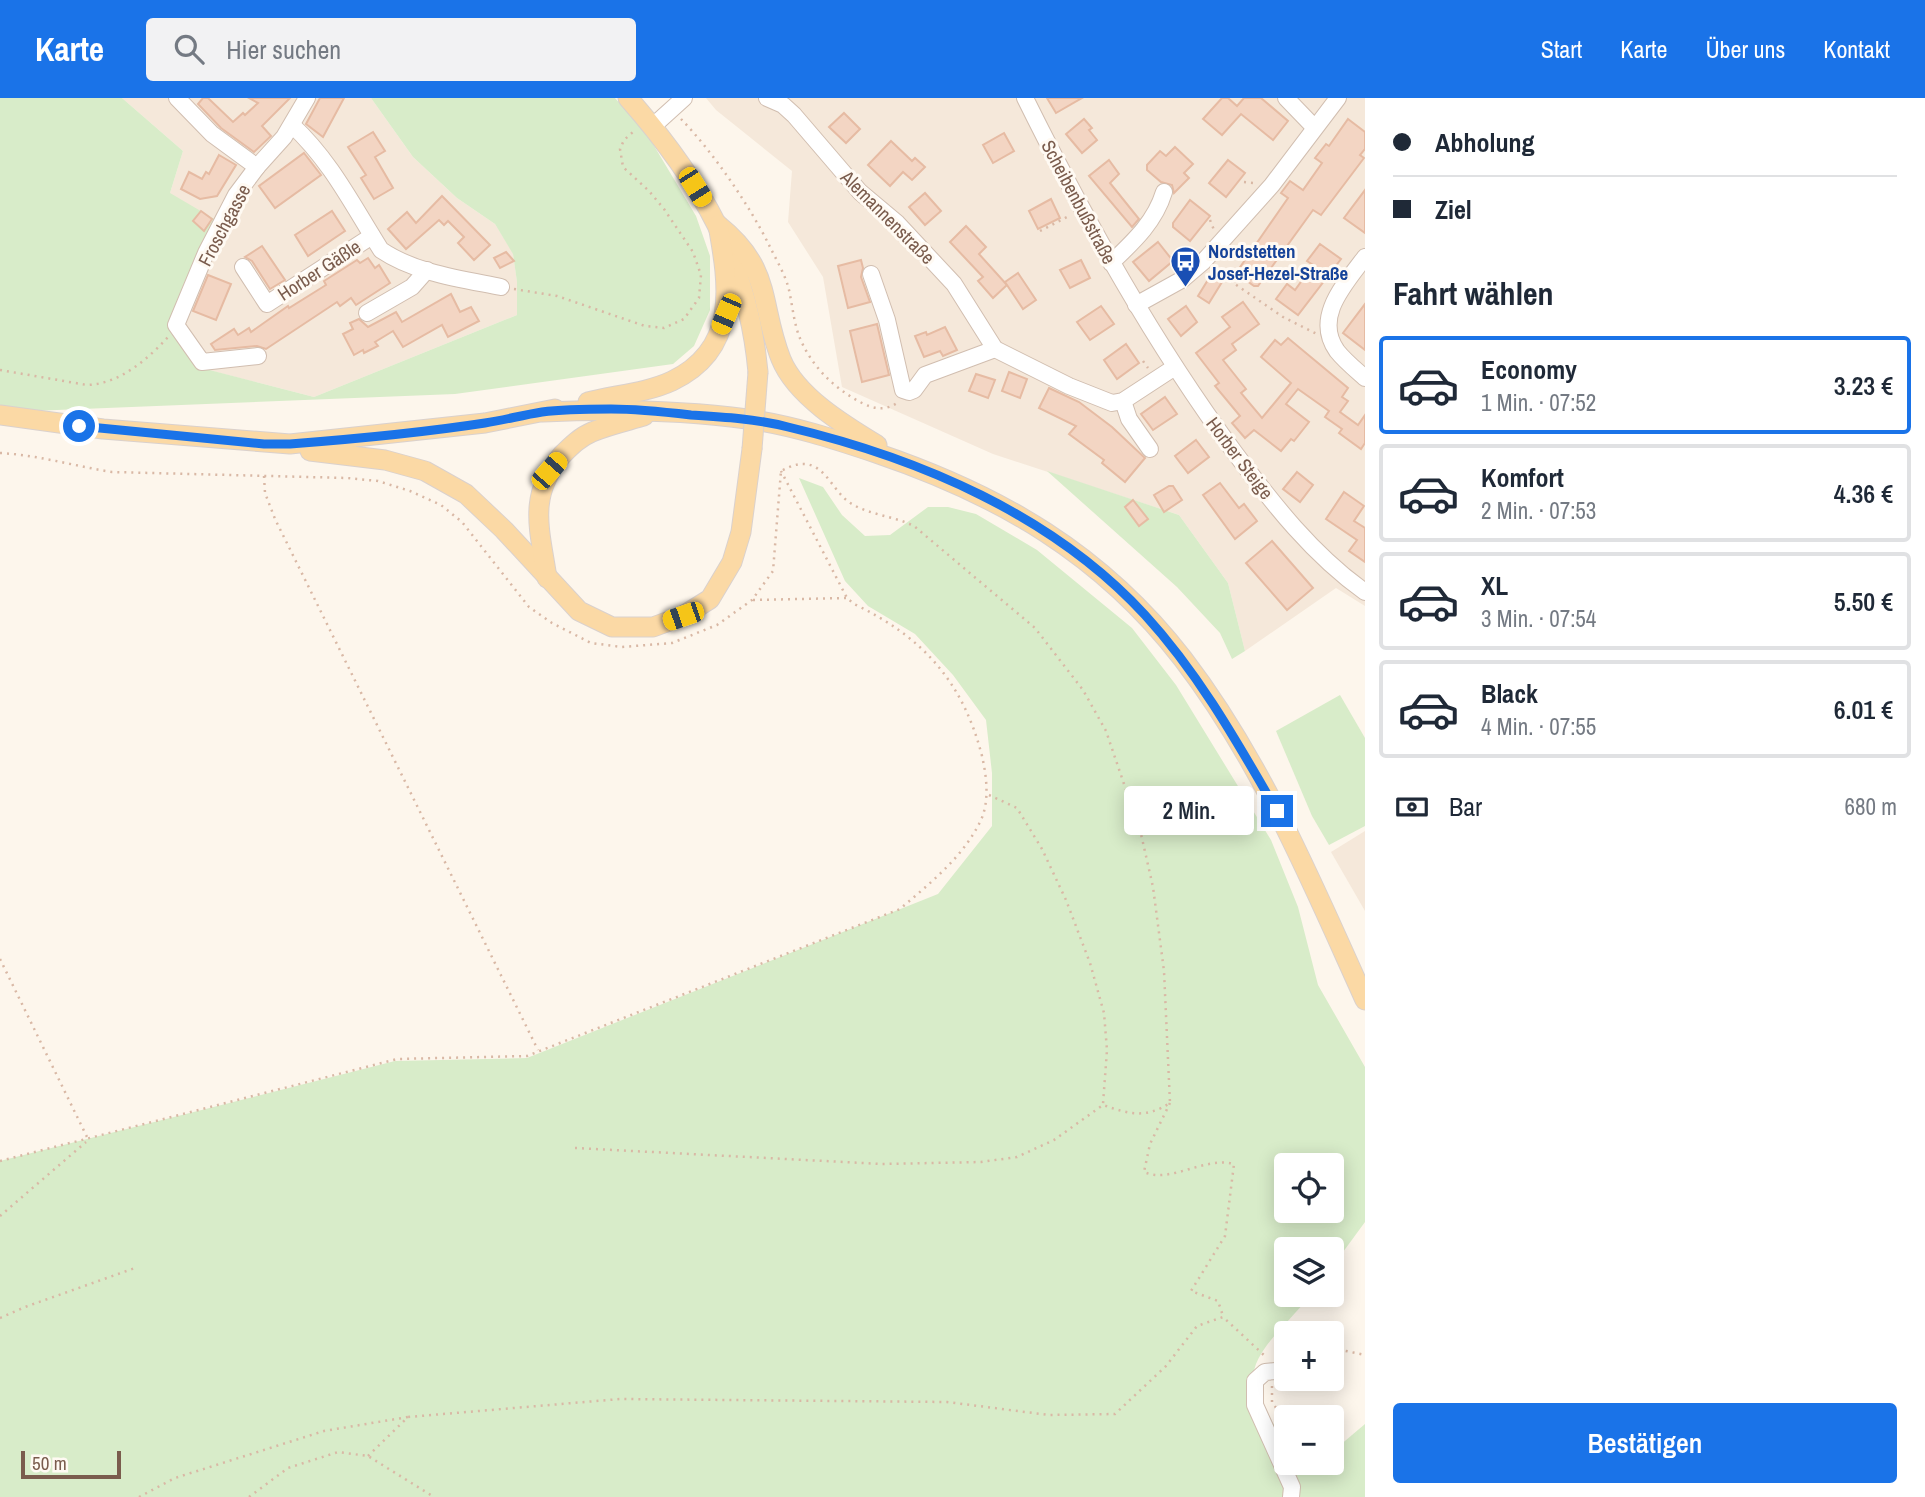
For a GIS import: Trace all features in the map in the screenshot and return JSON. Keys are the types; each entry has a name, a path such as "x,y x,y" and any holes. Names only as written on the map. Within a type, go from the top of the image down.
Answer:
{"main road":[{"path":"290,444 297,449 384,460 425,471 467,494 579,611 612,627 653,627 683,616 710,599 732,562 741,532 752,449 758,372 753,333 726,240 695,187 628,98"},
{"path":"0,415 103,429 290,444 485,423 651,388 672,381 694,366 711,349 726,314 726,274 718,225"},
{"path":"718,225 736,240 759,274 782,360 791,376 831,416 905,463"},
{"path":"543,412 611,409 745,419 788,426 905,463 989,499 1064,543 1120,591 1163,636 1208,694 1297,849 1365,1000"},
{"path":"547,578 538,516 540,491 549,471 572,444 590,433 660,412"}],"street":[{"path":"177,98 212,134 257,167"},
{"name":"Froschgasse","path":"176,325 236,195 257,167 277,148 307,98"},
{"path":"650,124 684,98"},
{"name":"Alemannenstraße","path":"767,98 783,105 794,115 860,192 918,243 954,284 995,349"},
{"name":"Scheibenbußstraße","path":"1025,98 1082,209 1136,305"},
{"path":"1286,98 1314,127"},
{"path":"1136,305 1183,279 1203,262 1272,185 1338,98"},
{"name":"Horber Gäßle","path":"292,125 334,173 381,250 391,257 427,270 501,287"},
{"path":"1111,263 1146,228 1156,213 1164,192"},
{"name":"Horber Gäßle","path":"243,267 267,304 372,236"},
{"path":"1365,257 1337,296 1328,323 1330,338 1338,352 1365,378"},
{"path":"367,313 412,287 427,270"},
{"path":"871,274 887,320 903,390 909,393 925,376 995,349 1097,399 1111,403 1123,401 1175,366"},
{"name":"Horber Steige","path":"1136,305 1221,434 1283,514 1333,565 1365,592"},
{"path":"176,325 202,362 258,356"},
{"path":"1123,401 1129,419 1150,449"},
{"path":"1274,1371 1265,1372 1255,1381 1255,1405 1292,1487 1291,1497"}],"path":[{"path":"671,110 692,130 729,180 769,245 788,288 799,335 825,377 870,407 881,409 894,406"},
{"path":"501,287 557,296 645,326 664,328 684,319 699,298 701,275 693,252 664,209 623,167 620,149 624,140 650,124"},
{"path":"1040,231 1082,209"},
{"path":"1203,262 1308,332 1330,338"},
{"path":"0,370 102,385 113,381 146,358 161,345 176,325"},
{"path":"0,453 31,455 112,472 378,481 441,505 462,522 529,607 552,623 591,643 622,647 672,643 717,625 752,600 773,571 781,471"},
{"path":"781,471 801,463 813,466 822,472 838,494 849,503 861,510 899,519 914,526 1035,628 1083,690 1106,731 1141,834 1153,887 1164,971 1170,1103 1150,1144 1144,1172 1150,1175 1166,1174 1223,1161 1234,1164 1225,1236 1191,1291 1218,1301 1223,1317 1261,1350 1274,1368"},
{"path":"0,1161 397,1059 527,1056 900,909 946,869 980,823 987,796 986,772 974,726 950,680 903,631 848,598 815,540 781,471"},
{"path":"264,476 265,492 275,519 538,1051"},
{"path":"752,600 848,598"},
{"path":"987,796 1017,808 1042,849 1066,900 1090,963 1104,1013 1107,1050 1103,1105"},
{"path":"0,959 88,1139"},
{"path":"1103,1105 1130,1114 1156,1112 1170,1103"},
{"path":"575,1149 882,1164 981,1162 1017,1157 1054,1140 1103,1105"},
{"path":"0,1216 88,1139"},
{"path":"0,1318 135,1268"},
{"path":"139,1497 175,1478 324,1432 408,1417 620,1399 947,1402 1049,1415 1115,1414 1166,1366 1197,1326 1223,1317"},
{"path":"1344,1350 1365,1354"},
{"path":"1274,1380 1274,1405"},
{"path":"368,1457 408,1417"},
{"path":"249,1497 288,1468 338,1452 368,1457 434,1497"}],"shaded area":[{"path":"122,98 371,98 413,157 457,198 495,224 513,253 517,282 517,315 314,397 197,367 178,325 170,193 183,151"},
{"path":"706,98 1365,98 1365,606 1336,588 1245,651 1228,583 1179,515 993,454 842,387 823,277 788,222 792,171 716,110"},
{"path":"1365,831 1365,911 1331,852"}],"green space":[{"path":"0,98 122,98 183,151 170,193 228,227 178,325 198,367 314,397 517,315 517,282 513,254 495,224 457,198 413,157 371,98 615,98 647,134 696,216 710,256 710,310 694,346 673,364 455,394 32,411 0,408"},
{"path":"1047,471 1179,515 1228,583 1245,651 1232,659 1220,633 1177,587"},
{"path":"799,478 823,487 842,515 865,536 890,535 928,507 948,507 976,514 1037,550 1132,628 1176,685 1271,840 1298,907 1318,985 1365,1067 1365,1222 1344,1251 1344,1237 1274,1237 1274,1307 1300,1307 1288,1321 1274,1321 1274,1337 1257,1362 1253,1378 1256,1395 1274,1423 1274,1475 1344,1475 1344,1442 1365,1424 1365,1497 0,1497 0,1161 395,1061 527,1058 938,894 992,826 992,773 986,720 953,675 915,634 868,606 845,581"},
{"path":"1340,695 1365,738 1365,826 1329,845 1312,816 1276,731"}],"building":[{"path":"203,98 208,98 233,122 258,103 249,98 290,98 262,126 271,136 254,152 221,128 198,104"},
{"path":"320,98 344,98 323,137 306,124"},
{"path":"1047,98 1082,98 1056,113"},
{"path":"1222,98 1228,98 1237,106 1244,98 1261,98 1288,121 1273,140 1241,114 1222,135 1203,119"},
{"path":"844,113 860,129 846,143 829,127"},
{"path":"1084,119 1097,140 1082,153 1066,134"},
{"path":"1348,119 1365,132 1365,149 1360,155 1364,158 1321,215 1313,210 1258,286 1254,286 1236,273 1288,198 1281,193 1290,181 1303,190 1322,163 1315,158 1326,144 1329,146"},
{"path":"373,132 385,151 375,157 393,188 374,199 361,178 366,175 348,147"},
{"path":"1004,133 1014,151 993,163 983,145"},
{"path":"891,141 912,161 915,158 925,167 912,180 903,172 890,186 868,165"},
{"path":"1175,147 1193,164 1184,173 1189,178 1174,193 1172,185 1161,182 1147,170 1147,165 1160,151 1166,156"},
{"path":"304,153 321,175 275,208 259,186"},
{"path":"219,155 236,165 217,196 200,199 181,189 189,172 202,179 206,172 209,174"},
{"path":"1109,160 1119,174 1110,183 1139,219 1132,227 1089,176"},
{"path":"1228,160 1245,173 1226,197 1209,183"},
{"path":"1365,190 1365,233 1344,218"},
{"path":"925,193 941,211 925,225 909,207"},
{"path":"442,196 490,245 474,260 458,243 464,237 448,221 444,225 439,220 406,249 388,229 407,212 416,223"},
{"path":"1051,199 1060,218 1038,229 1029,211"},
{"path":"1190,200 1210,216 1190,241 1173,227 1173,223"},
{"path":"201,211 212,219 204,231 193,221"},
{"path":"332,211 345,231 308,256 295,235"},
{"path":"966,226 986,247 979,254 1007,285 993,298 978,281 983,277 950,242"},
{"path":"1158,242 1173,261 1149,281 1133,262"},
{"path":"1320,244 1341,259 1298,315 1276,299 1287,284 1295,290 1313,265 1307,261"},
{"path":"262,246 285,280 270,289 252,261 245,257"},
{"path":"506,252 514,261 500,268 494,258"},
{"path":"368,258 375,268 379,265 390,283 356,305 351,298 340,306 337,302 266,349 257,346 215,350 211,344 234,329 238,335 249,328 251,332 288,306 289,308 326,285 324,281 357,260 360,263"},
{"path":"861,260 861,277 870,302 848,308 838,266"},
{"path":"1081,260 1090,278 1070,288 1060,270"},
{"path":"1018,273 1036,300 1023,309 1005,282"},
{"path":"208,275 231,284 216,320 193,311"},
{"path":"1211,275 1222,282 1209,303 1198,296"},
{"path":"451,294 460,312 471,307 479,321 448,337 442,325 403,347 393,331 375,342 378,346 354,355 343,334 353,329 350,323 359,319 368,327 396,312 402,322"},
{"path":"1243,302 1259,324 1232,344 1236,350 1223,360 1246,389 1241,393 1262,418 1291,383 1261,357 1275,340 1281,345 1288,338 1348,388 1342,397 1348,401 1340,412 1358,425 1365,415 1365,443 1361,449 1339,433 1342,429 1325,417 1329,411 1298,389 1286,404 1309,422 1294,441 1291,439 1281,451 1254,430 1245,438 1232,423 1240,416 1215,386 1219,383 1196,353 1230,327 1222,317"},
{"path":"1365,304 1365,350 1343,333"},
{"path":"1101,306 1114,324 1090,340 1077,322"},
{"path":"1186,306 1197,322 1181,336 1168,319"},
{"path":"877,324 889,375 862,382 850,331"},
{"path":"945,327 957,350 943,356 940,351 924,357 915,336 926,332 927,335"},
{"path":"1126,344 1139,363 1117,379 1104,360"},
{"path":"1009,372 1027,379 1020,398 1002,391"},
{"path":"976,374 995,380 988,398 969,391"},
{"path":"1049,388 1079,402 1112,427 1145,458 1125,482 1102,463 1104,460 1069,434 1076,426 1039,408"},
{"path":"1165,397 1177,414 1153,430 1141,414"},
{"path":"1196,440 1209,457 1188,473 1175,456"},
{"path":"1297,472 1313,485 1300,502 1283,489"},
{"path":"1220,483 1239,508 1244,504 1257,521 1235,539 1203,495"},
{"path":"1173,486 1182,500 1164,512 1154,495"},
{"path":"1344,492 1364,506 1354,521 1365,528 1365,562 1349,551 1357,540 1326,519"},
{"path":"1133,500 1148,519 1139,526 1125,507"},
{"path":"1272,541 1313,588 1287,610 1246,563"}],"place":[{"name":"Nordstetten Josef-Hezel-Straße","path":"1185,289"}],"route":[{"path":"79,426 264,444 290,444 485,423 543,412 611,409 745,419 788,426 844,442 956,483 989,499 1064,543 1091,565 1146,616 1181,657 1222,716 1277,811"}]}
